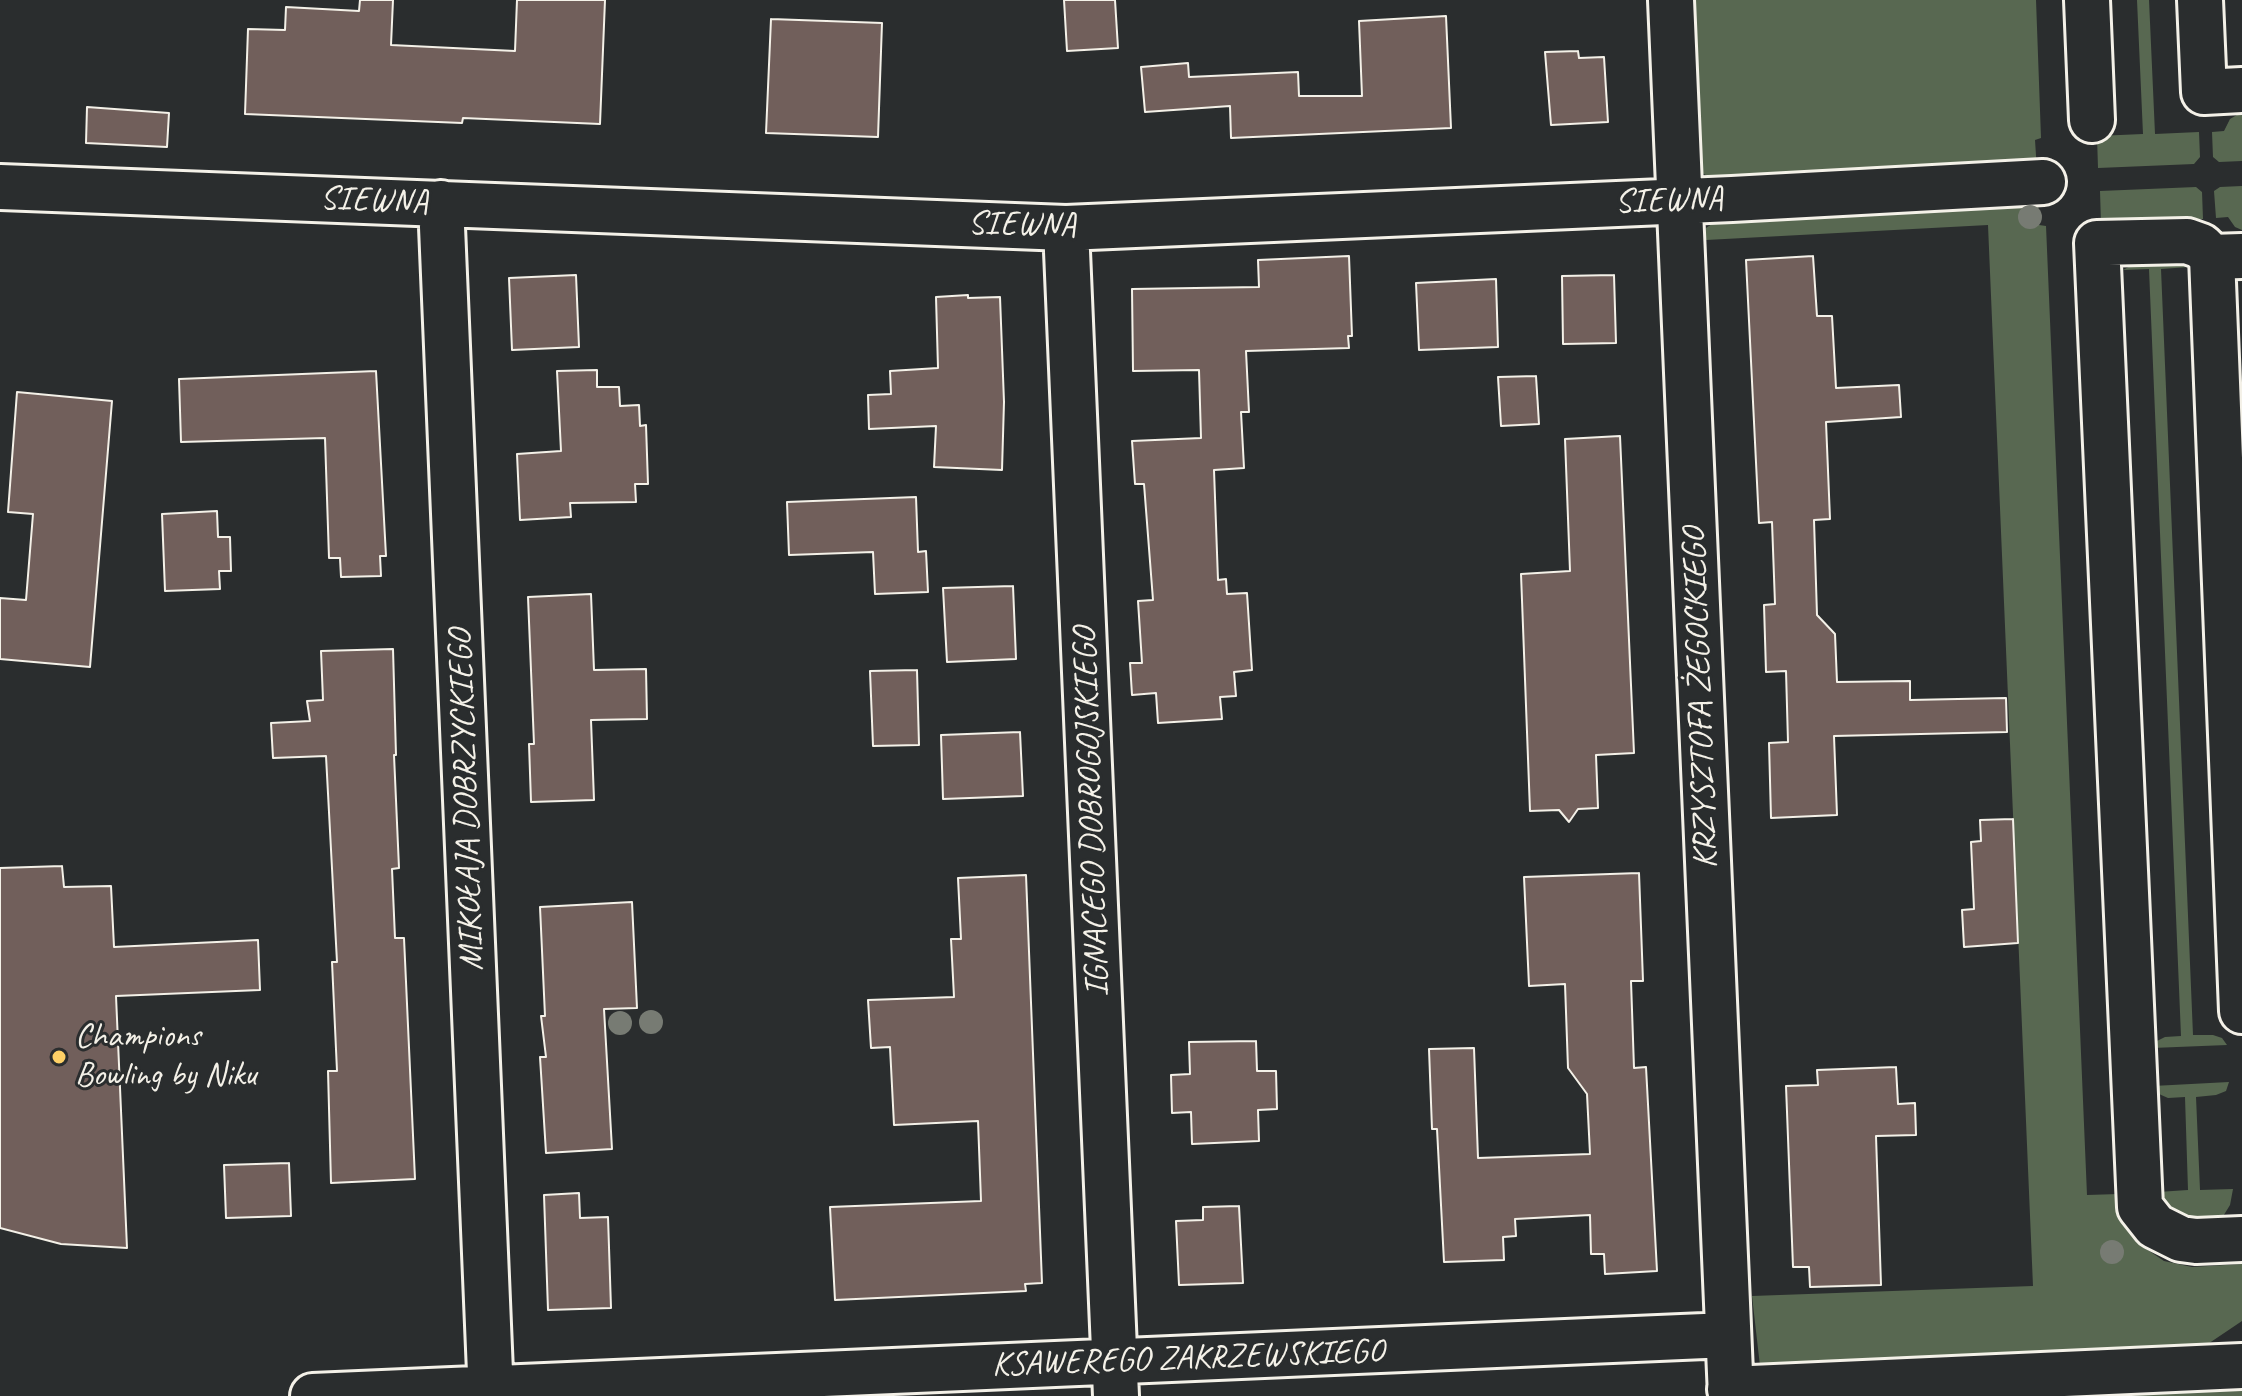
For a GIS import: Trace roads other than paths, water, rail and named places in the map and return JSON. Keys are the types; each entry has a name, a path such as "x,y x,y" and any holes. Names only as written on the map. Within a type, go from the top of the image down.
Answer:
{"street":[{"name":"KRZYSZTOFA ŻEGOCKIEGO","path":"1671,0 1730,1392"},
{"path":"2087,0 2092,120"},
{"path":"2200,0 2204,92 2242,90"},
{"name":"SIEWNA","path":"0,187 1066,228 2043,182"},
{"name":"MIKOŁAJA DOBRZYCKIEGO","path":"441,203 491,1393"},
{"name":"IGNACEGO DOBROGOJSKIEGO","path":"1066,228 1115,1379"},
{"path":"2242,1011 2227,256 2187,241 2097,243 2140,1207 2155,1226 2181,1239 2242,1239"},
{"name":"KSAWEREGO ZAKRZEWSKIEGO","path":"313,1396 1115,1379 1728,1335"},
{"path":"1730,1392 2242,1366"}],"place":[{"name":"Champions Bowling by Niku","path":"59,1057"}]}
